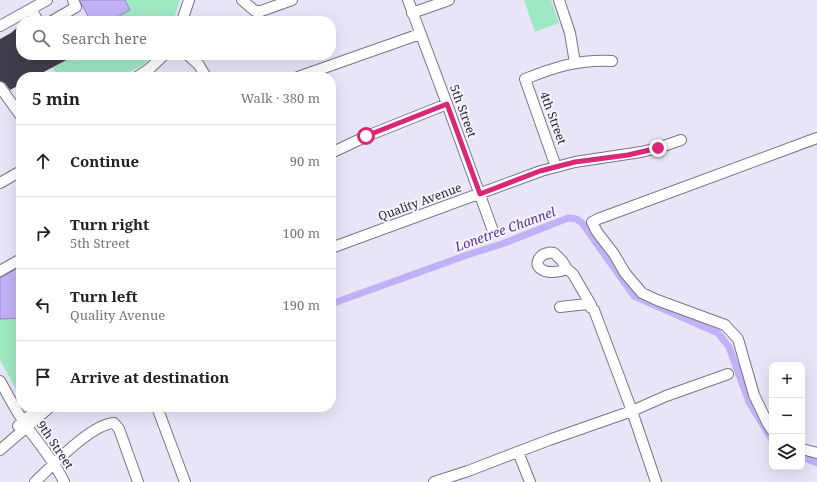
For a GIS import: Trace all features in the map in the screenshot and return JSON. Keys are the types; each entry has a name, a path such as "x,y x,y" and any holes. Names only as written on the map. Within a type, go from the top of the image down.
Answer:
{"street":[{"path":"18,16 47,0"},
{"path":"61,16 76,7 73,0"},
{"path":"184,16 189,0"},
{"path":"242,0 255,11 261,11 292,0"},
{"name":"5th Street","path":"408,0 480,194 492,231"},
{"path":"412,13 449,0"},
{"path":"559,0 570,33 575,63 595,60 612,61"},
{"path":"31,9 35,16"},
{"path":"0,26 16,17"},
{"path":"312,72 420,34"},
{"path":"144,72 158,60"},
{"path":"194,60 203,72"},
{"name":"4th Street","path":"556,167 525,78 552,68 575,63"},
{"path":"1,91 16,110"},
{"path":"336,151 366,136 447,104"},
{"path":"769,425 754,395 738,339 725,325 642,293 625,273 614,254 597,232 592,222 817,138"},
{"name":"Quality Avenue","path":"336,246 540,171 575,162 641,152 681,140"},
{"path":"0,182 16,174"},
{"path":"0,271 16,262"},
{"path":"567,269 573,274 591,304 591,308"},
{"path":"560,308 587,304 594,310 632,411 656,482"},
{"path":"434,482 632,411 666,396 728,374"},
{"name":"9th Street","path":"0,381 16,409"},
{"name":"9th Street","path":"18,412 61,474 64,482"},
{"path":"0,450 35,412"},
{"path":"0,442 43,412"},
{"path":"159,412 184,482"},
{"path":"35,482 79,442 106,425 114,424 119,429 138,482"},
{"path":"805,450 817,453"},
{"path":"518,452 530,482"}],"green space":[{"path":"125,0 180,0 175,16 119,16 130,10"},
{"path":"524,0 551,0 559,23 535,32"},
{"path":"66,60 148,60 143,65 129,72 56,72 53,67"},
{"path":"16,318 16,389 0,360 0,319"}],"shaded area":[{"path":"79,0 125,0 130,10 119,16 88,16"},
{"path":"16,269 16,318 0,319 0,278"}],"building":[{"path":"16,28 16,60 66,60 44,72 16,72 16,87 10,90 5,83 0,81 0,39"}],"waterway":[{"name":"Lonetree Channel","path":"336,302 502,244 568,218 576,219 582,223 634,296 718,333 729,347 749,402 769,435"},
{"name":"Lonetree Channel","path":"805,458 817,463"}],"route":[{"path":"366,136 447,104 480,194 540,171 575,162 596,158 628,155 658,148"}]}
